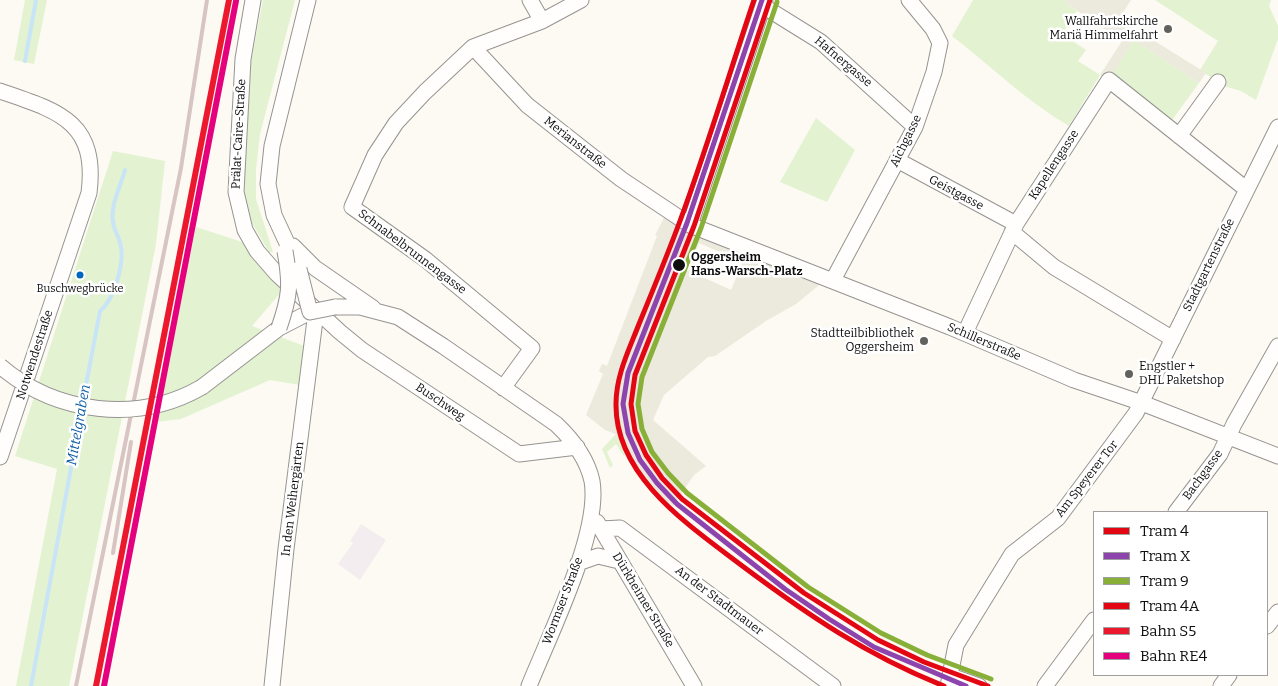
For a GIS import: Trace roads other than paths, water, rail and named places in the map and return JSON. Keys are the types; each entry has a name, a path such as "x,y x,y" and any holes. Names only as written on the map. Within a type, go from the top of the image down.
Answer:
{"street":[{"name":"Prälat-Caire-Straße","path":"253,0 243,59 236,192 239,212 245,230 257,251 313,312"},
{"path":"308,0 269,167 270,201 274,215 285,245 299,269 313,312"},
{"path":"530,0 542,21"},
{"name":"Schnabelbrunnengasse","path":"503,388 532,348 424,259 352,207 375,155 396,123 473,47 542,21 581,0"},
{"name":"Aichgasse","path":"833,280 915,127 934,72 940,43 933,29 909,0"},
{"path":"690,225 764,3"},
{"name":"Hafnergasse","path":"764,3 821,42 915,127"},
{"name":"Merianstraße","path":"473,47 527,105 621,179 690,225"},
{"name":"Kapellengasse","path":"965,333 1014,228 1109,80 1246,189"},
{"path":"1179,136 1218,82"},
{"name":"Notwendestraße","path":"0,91 43,106 73,126 83,138 91,163 89,193 0,457"},
{"name":"Stadtgartenstraße","path":"1142,403 1278,127"},
{"name":"Geistgasse","path":"897,160 1014,228 1054,266 1173,338"},
{"name":"Schillerstraße","path":"690,225 965,333 1074,380 1231,430 1277,452"},
{"path":"285,245 376,310 412,325 556,424 584,459 592,482 592,514"},
{"path":"279,328 289,296 290,280 285,245"},
{"path":"0,366 30,388 64,402 88,408 110,410 154,407 189,395 279,328 313,312 335,307 376,310"},
{"name":"Buschweg","path":"313,312 362,350 519,454 576,447"},
{"name":"In den Weihergärten","path":"272,686 313,312"},
{"name":"Bachgasse","path":"1177,511 1220,454 1231,430 1278,346"},
{"name":"Am Speyerer Tor","path":"949,681 956,645 1012,554 1058,518 1130,423 1142,403"},
{"name":"Dürkheimer Straße","path":"592,514 694,686"},
{"name":"Wormser Straße","path":"529,686 578,563 592,514"},
{"name":"An der Stadtmauer","path":"601,529 620,528 833,686"},
{"path":"578,563 598,556 619,561"},
{"path":"1268,625 1278,612"},
{"path":"1045,686 1093,621"},
{"path":"949,681 978,686"}],"waterway":[{"name":"Mittelgraben","path":"25,61 36,0"},
{"name":"Mittelgraben","path":"83,401 100,311 114,291 121,263 121,247 112,216 114,202 125,170"},
{"name":"Mittelgraben","path":"31,686 82,408"}],"railway":[{"path":"76,686 181,168 207,0"},
{"path":"113,553 131,442"}],"tram line":[{"name":"4A","path":"754,0 690,194 624,363 618,383 616,404 619,430 628,454 642,477 659,497 700,534 790,601 838,633 889,661 944,686"},
{"name":"X","path":"762,0 687,223 628,373 623,404 628,433 640,460 657,483 677,504 785,589 874,647 966,686"},
{"name":"4","path":"770,0 694,226 635,375 631,404 635,431 646,455 662,478 682,499 804,593 878,640 924,662 988,686"},
{"name":"9","path":"777,2 701,228 642,377 638,404 642,429 652,452 687,493 808,587 881,633 927,655 991,679"}],"rail line":[{"name":"S5","path":"96,686 229,0"},
{"name":"RE4","path":"104,686 236,1"}],"place":[{"name":"Wallfahrtskirche Mariä Himmelfahrt","path":"1168,29"},
{"name":"Oggersheim Hans-Warsch-Platz","path":"679,265"},
{"name":"Buschwegbrücke","path":"80,275"},
{"name":"Stadtteilbibliothek Oggersheim","path":"924,341"},
{"name":"Engstler + DHL Paketshop","path":"1129,374"}]}
